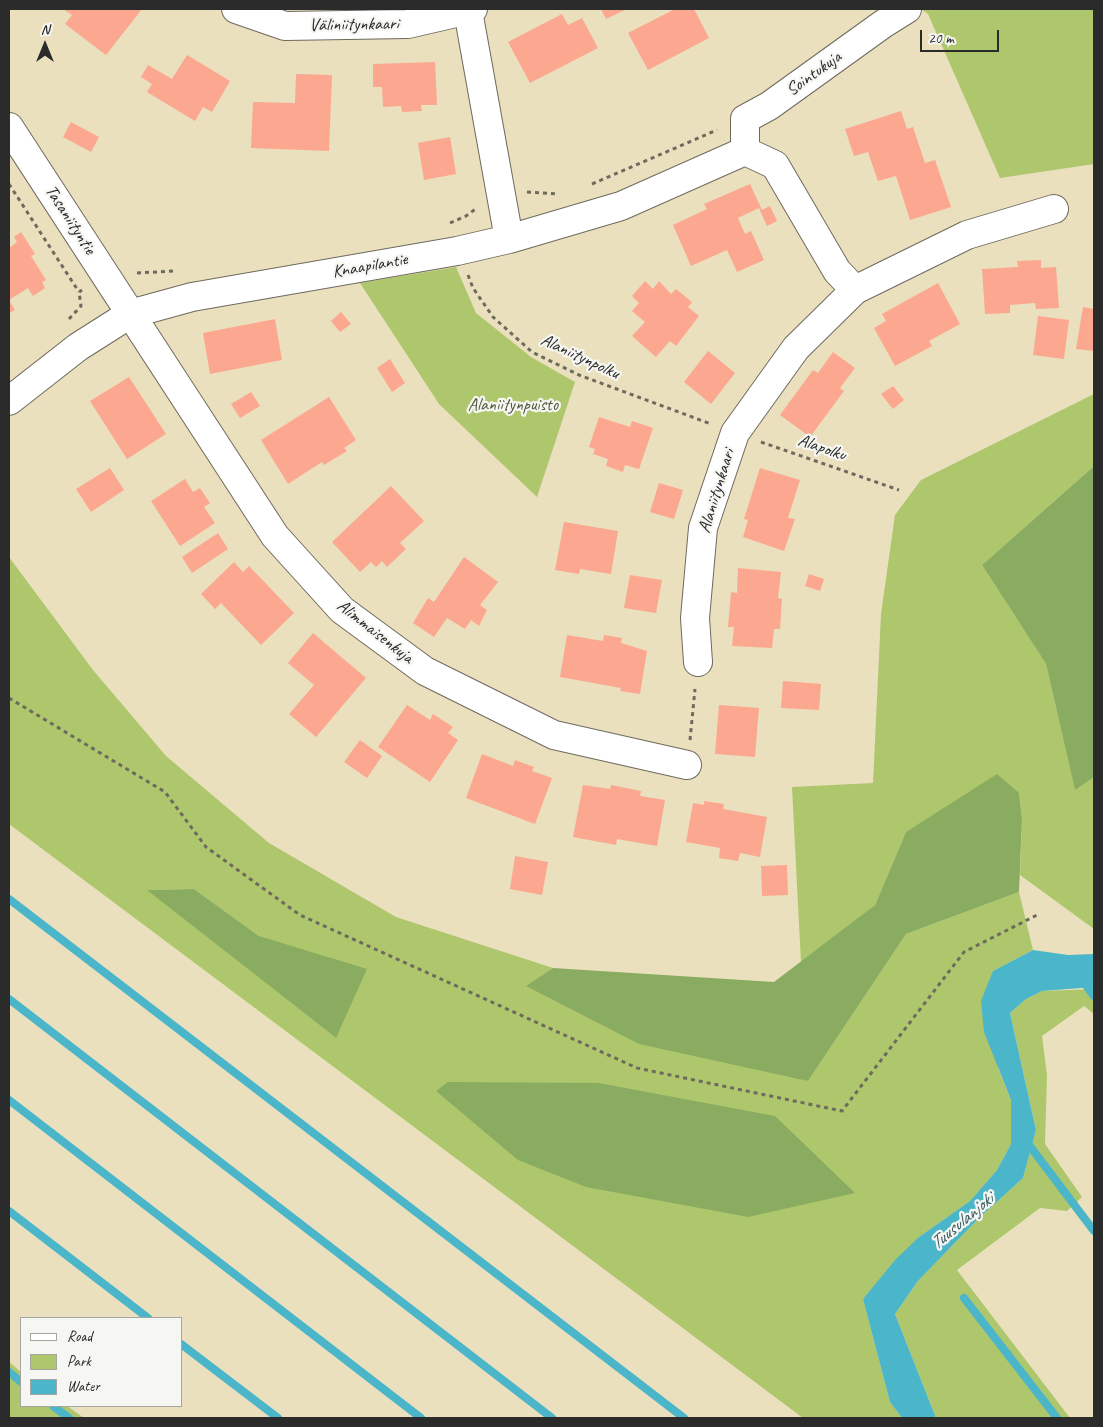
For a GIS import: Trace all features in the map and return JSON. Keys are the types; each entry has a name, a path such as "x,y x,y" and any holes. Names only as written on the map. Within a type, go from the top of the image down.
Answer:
{"street":[{"name":"Väliniitynkaari","path":"236,9 285,26 408,24 470,10"},
{"name":"Sointukuja","path":"746,119 769,106 883,24 907,9"},
{"path":"470,10 500,196 509,239"},
{"path":"746,119 746,151 775,165 836,271 855,290"},
{"name":"Tasaniityntie","path":"9,127 106,274 130,314"},
{"name":"Knaapilantie","path":"9,401 78,347 130,314 192,297 457,251 509,239 621,206 746,151"},
{"name":"Alaniitynkaari","path":"698,662 695,618 703,528 735,433 796,348 855,290 967,235 1054,209"},
{"name":"Alimmaisenkuja","path":"130,314 275,536 342,610 425,671 554,735 687,765"}],"path":[{"path":"586,187 746,119"},
{"path":"9,184 79,292 81,306 64,323"},
{"path":"500,196 524,192 560,194"},
{"name":"Alaniitynpolku","path":"500,196 483,203 466,216 449,223 457,251 473,288 493,317 532,352 579,375 735,433"},
{"path":"79,292 106,274 121,268 133,273 165,273 180,270"},
{"name":"Alapolku","path":"735,433 899,490"},
{"path":"687,765 698,662"},
{"path":"9,698 165,792 206,847 300,915 638,1068 842,1111 964,952 1038,915"}],"green space":[{"path":"921,9 1094,9 1094,164 1000,178 928,14"},
{"name":"Alaniitynpuisto","path":"456,267 476,313 531,357 575,382 537,497 439,404 360,283"},
{"path":"1094,394 1094,466 982,565 1046,664 1075,789 1094,777 1094,929 1020,875 1022,818 1019,793 906,832 875,905 801,963 792,787 873,783 881,614 895,515 921,480"},
{"path":"1094,466 1094,777 1075,790 1046,664 982,565"},
{"path":"9,557 93,670 166,756 269,843 396,917 553,968 527,986 808,1081 906,934 1019,892 1033,950 993,971 998,1068 1011,1100 1011,1144 997,1170 970,1201 919,1237 863,1299 890,1402 902,1418 803,1418 9,824","holes":["194,889 259,936 336,1038 148,890"]},
{"path":"997,774 1019,793 1022,818 1019,892 906,934 808,1081 639,1044 526,986 553,968 774,982 875,905 906,832"},
{"path":"194,889 259,936 367,969 336,1038 147,890"},
{"path":"1094,989 1094,1014 1084,1006 1042,1036 1047,1075 1045,1144 1082,1197 1067,1211 1040,1208 957,1270 1070,1418 936,1418 895,1314 918,1281 978,1219 1023,1178 1036,1130 1010,1013 1026,999 1042,991"},
{"path":"448,1082 599,1083 775,1116 855,1193 748,1217 586,1187 518,1160 436,1091"},
{"path":"9,1362 20,1371 20,1407 68,1407 84,1418 9,1418"}],"water":[{"name":"Tuusulanjoki","path":"1033,950 1068,955 1094,954 1094,987 1042,991 1026,999 1010,1013 1036,1130 1023,1178 978,1219 918,1281 895,1314 936,1418 902,1418 890,1402 863,1299 896,1259 919,1237 970,1201 997,1170 1011,1144 1011,1100 984,1032 981,1001 993,971"}],"building":[{"path":"63,9 142,9 106,55 65,24 72,15"},
{"path":"601,9 627,9 606,19"},
{"path":"675,9 694,9 709,38 648,70 628,33"},
{"path":"562,14 568,25 582,18 598,48 530,83 508,42"},
{"path":"187,55 230,81 212,112 203,107 195,121 147,92 152,84 141,77 148,65 172,79"},
{"path":"435,62 437,105 421,105 422,111 402,112 401,106 383,107 382,87 373,87 373,64"},
{"path":"296,74 332,75 329,151 251,148 253,102 295,103"},
{"path":"901,111 907,129 913,127 925,163 935,160 951,207 910,220 896,176 878,181 868,152 854,156 845,129"},
{"path":"71,122 99,137 91,152 63,137"},
{"path":"450,137 456,174 424,180 418,143"},
{"path":"750,184 762,210 770,206 777,221 767,226 759,208 738,218 745,234 751,231 764,260 737,272 727,250 691,266 673,225 707,209 704,204"},
{"path":"21,232 35,254 31,256 46,280 42,282 45,288 33,296 28,288 9,300 9,248 17,242 14,237"},
{"path":"1041,260 1041,268 1056,267 1059,308 1036,309 1035,303 1010,305 1010,313 985,314 982,269 1018,267 1017,261"},
{"path":"645,281 653,289 659,281 671,294 676,289 692,302 688,307 699,316 676,346 670,341 656,357 632,336 645,322 632,311 639,303 632,296"},
{"path":"938,283 960,324 929,341 932,346 895,366 874,328 886,321 882,314"},
{"path":"9,300 15,310 9,313"},
{"path":"1083,307 1094,309 1094,351 1076,349"},
{"path":"341,312 351,324 340,332 331,321"},
{"path":"1038,316 1069,320 1064,359 1033,355"},
{"path":"275,319 282,360 210,374 203,333"},
{"path":"708,351 735,373 711,404 684,382"},
{"path":"833,352 855,368 840,388 844,391 810,437 780,415 813,370 818,373"},
{"path":"390,359 405,383 392,392 377,368"},
{"path":"129,377 166,434 127,459 90,401"},
{"path":"893,386 904,400 893,409 881,394"},
{"path":"251,392 260,406 240,418 231,404"},
{"path":"329,397 356,440 344,448 347,451 324,465 322,462 288,484 261,440"},
{"path":"599,417 630,427 632,421 653,428 639,469 625,465 623,472 606,466 608,459 593,454 595,449 589,447"},
{"path":"110,468 124,490 91,512 76,489"},
{"path":"760,468 800,480 788,518 795,519 784,551 743,537 748,520 744,519"},
{"path":"185,479 193,492 200,488 210,503 204,507 215,523 180,546 151,501"},
{"path":"659,483 683,490 674,519 650,512"},
{"path":"391,486 424,521 400,543 406,549 387,567 382,561 376,567 371,562 360,572 332,542"},
{"path":"564,522 618,531 611,574 580,569 579,574 555,570"},
{"path":"218,533 228,549 192,573 182,557"},
{"path":"464,557 498,582 480,605 487,610 479,626 471,620 465,629 447,618 434,637 413,623 428,598 434,602"},
{"path":"234,562 243,572 249,566 294,613 261,645 221,603 215,609 201,594"},
{"path":"738,568 781,572 778,598 782,599 780,629 774,629 772,648 732,646 734,627 728,627 731,592 737,593"},
{"path":"809,574 824,579 820,591 805,586"},
{"path":"630,575 662,580 656,613 624,608"},
{"path":"313,633 366,678 316,737 289,714 314,685 288,663"},
{"path":"567,635 603,641 604,635 622,638 621,643 647,651 640,694 620,691 621,688 560,677"},
{"path":"783,681 821,684 819,710 781,708"},
{"path":"407,705 430,720 433,714 453,727 448,733 458,740 430,782 378,747"},
{"path":"719,705 759,708 755,757 715,754"},
{"path":"360,740 382,756 367,778 344,762"},
{"path":"482,754 513,766 515,760 534,767 532,771 552,778 535,824 466,798"},
{"path":"583,785 610,789 611,785 641,791 640,796 665,800 657,846 617,839 616,845 573,837"},
{"path":"704,801 724,804 723,809 767,817 760,857 740,853 738,861 719,858 720,848 686,842 693,803 704,805"},
{"path":"515,856 548,862 542,895 510,889"},
{"path":"787,865 788,895 762,896 761,866"}],"waterway":[{"path":"9,899 684,1418"},
{"path":"1082,980 1094,996"},
{"path":"9,999 552,1418"},
{"path":"9,1100 421,1418"},
{"path":"1026,1141 1094,1231"},
{"path":"9,1211 147,1317"},
{"path":"964,1298 1057,1418"},
{"path":"182,1345 278,1418"},
{"path":"9,1372 20,1381"},
{"path":"54,1407 69,1418"}]}
